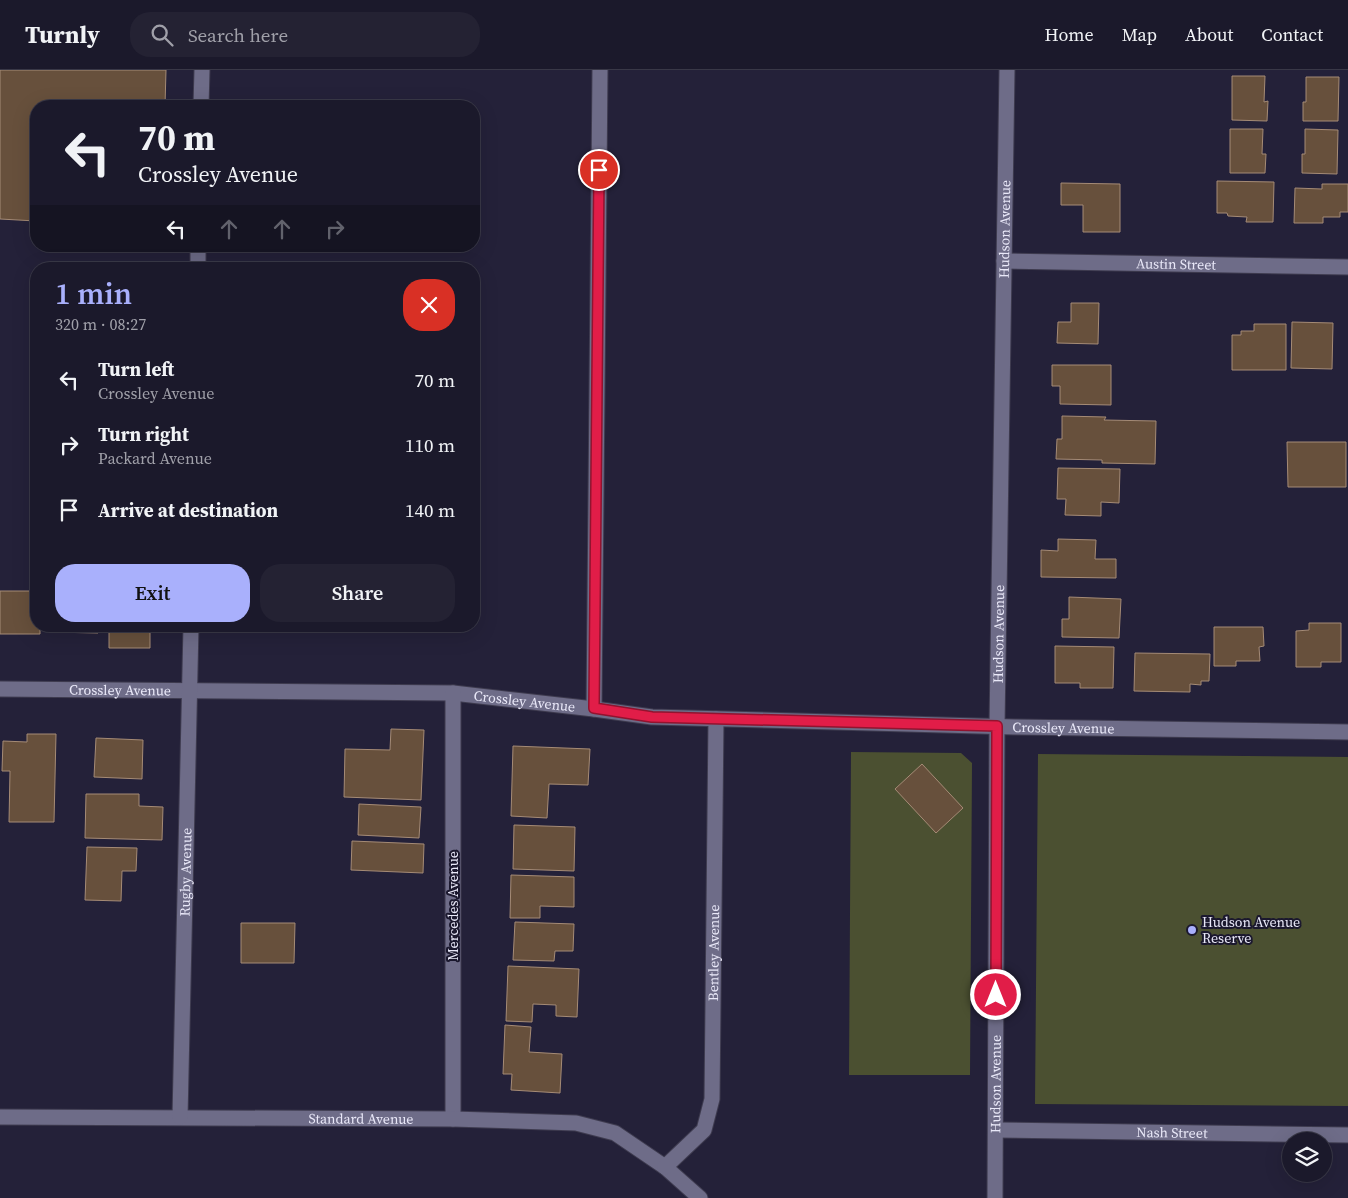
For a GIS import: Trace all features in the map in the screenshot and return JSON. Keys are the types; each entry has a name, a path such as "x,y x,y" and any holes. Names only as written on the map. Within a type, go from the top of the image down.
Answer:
{"street":[{"path":"201,100 202,70"},
{"path":"594,708 600,70"},
{"name":"Hudson Avenue","path":"995,1198 997,726 1007,70"},
{"name":"Austin Street","path":"1004,261 1348,267"},
{"name":"Rugby Avenue","path":"180,1117 191,632"},
{"name":"Crossley Avenue","path":"0,689 453,693 594,708 652,717 997,726 1348,732"},
{"name":"Mercedes Avenue","path":"453,693 453,1119"},
{"name":"Bentley Avenue","path":"665,1167 704,1130 712,1099 716,719"},
{"name":"Standard Avenue","path":"0,1117 453,1119 576,1123 615,1133 665,1167 700,1198"},
{"name":"Nash Street","path":"996,1130 1348,1135"}],"green space":[{"path":"851,752 961,753 972,763 970,1075 849,1075"},
{"name":"Hudson Avenue Reserve","path":"1038,754 1348,757 1348,1106 1035,1104"}],"building":[{"path":"0,70 166,70 165,100 30,100 30,221 0,219"},
{"path":"1232,76 1265,76 1264,102 1268,101 1267,121 1232,120"},
{"path":"1306,77 1339,77 1338,121 1303,121 1303,102 1306,102"},
{"path":"1230,129 1263,129 1262,154 1266,154 1265,173 1230,173"},
{"path":"1305,129 1338,130 1337,174 1302,173 1302,154 1305,154"},
{"path":"1217,181 1274,182 1273,222 1246,222 1247,217 1228,216 1227,213 1217,213"},
{"path":"1061,183 1120,184 1120,232 1083,232 1083,205 1061,205"},
{"path":"1322,184 1348,184 1348,212 1340,212 1340,217 1323,217 1323,223 1294,223 1295,188 1322,189"},
{"path":"1071,303 1099,303 1098,344 1057,343 1058,322 1071,322"},
{"path":"1292,322 1333,323 1332,369 1291,368"},
{"path":"1254,324 1286,324 1286,370 1232,370 1232,335 1241,335 1241,331 1254,331"},
{"path":"1052,365 1111,365 1111,405 1060,404 1060,386 1052,386"},
{"path":"1062,416 1106,417 1104,420 1156,421 1155,464 1102,463 1102,460 1056,459 1057,439 1062,439"},
{"path":"1287,442 1346,442 1346,487 1288,487"},
{"path":"1058,468 1120,469 1119,503 1101,502 1101,516 1065,515 1066,499 1057,499"},
{"path":"1058,539 1096,540 1095,559 1116,559 1116,578 1041,577 1041,550 1058,551"},
{"path":"0,591 30,591 30,632 40,632 40,634 0,634"},
{"path":"1069,597 1121,599 1119,638 1062,637 1062,619 1069,619"},
{"path":"1309,623 1341,623 1341,662 1321,662 1321,667 1296,667 1296,631 1309,630"},
{"path":"1214,627 1263,627 1264,646 1259,647 1260,661 1236,661 1236,666 1214,666"},
{"path":"51,632 98,632 98,633"},
{"path":"109,632 150,632 150,648 109,648"},
{"path":"1055,646 1114,647 1113,688 1080,688 1080,683 1055,683"},
{"path":"1135,653 1210,654 1209,681 1201,681 1201,685 1190,684 1190,692 1134,691"},
{"path":"391,729 424,730 421,800 344,797 345,749 390,750"},
{"path":"27,734 56,734 54,822 9,822 10,771 2,771 3,741 27,742"},
{"path":"96,738 143,740 142,779 94,777"},
{"path":"513,746 590,749 588,785 549,784 547,818 511,816"},
{"path":"922,764 963,808 936,833 895,789"},
{"path":"86,794 139,794 139,806 163,807 162,840 85,838"},
{"path":"359,804 421,807 419,838 358,835"},
{"path":"514,825 575,827 574,871 513,869"},
{"path":"352,841 424,844 423,873 351,870"},
{"path":"87,847 137,848 136,871 122,871 121,901 85,900"},
{"path":"511,875 574,877 574,907 540,906 540,918 510,918"},
{"path":"515,922 574,924 573,951 555,951 554,961 513,960"},
{"path":"241,923 295,923 294,963 241,963"},
{"path":"508,966 579,969 577,1017 556,1016 556,1005 533,1004 532,1022 506,1021"},
{"path":"505,1025 531,1027 529,1052 562,1054 560,1093 511,1090 512,1074 503,1074"}],"place":[{"name":"Hudson Avenue Reserve","path":"1192,930"}],"route":[{"path":"599,170 594,708 652,717 997,726 996,995"}]}
